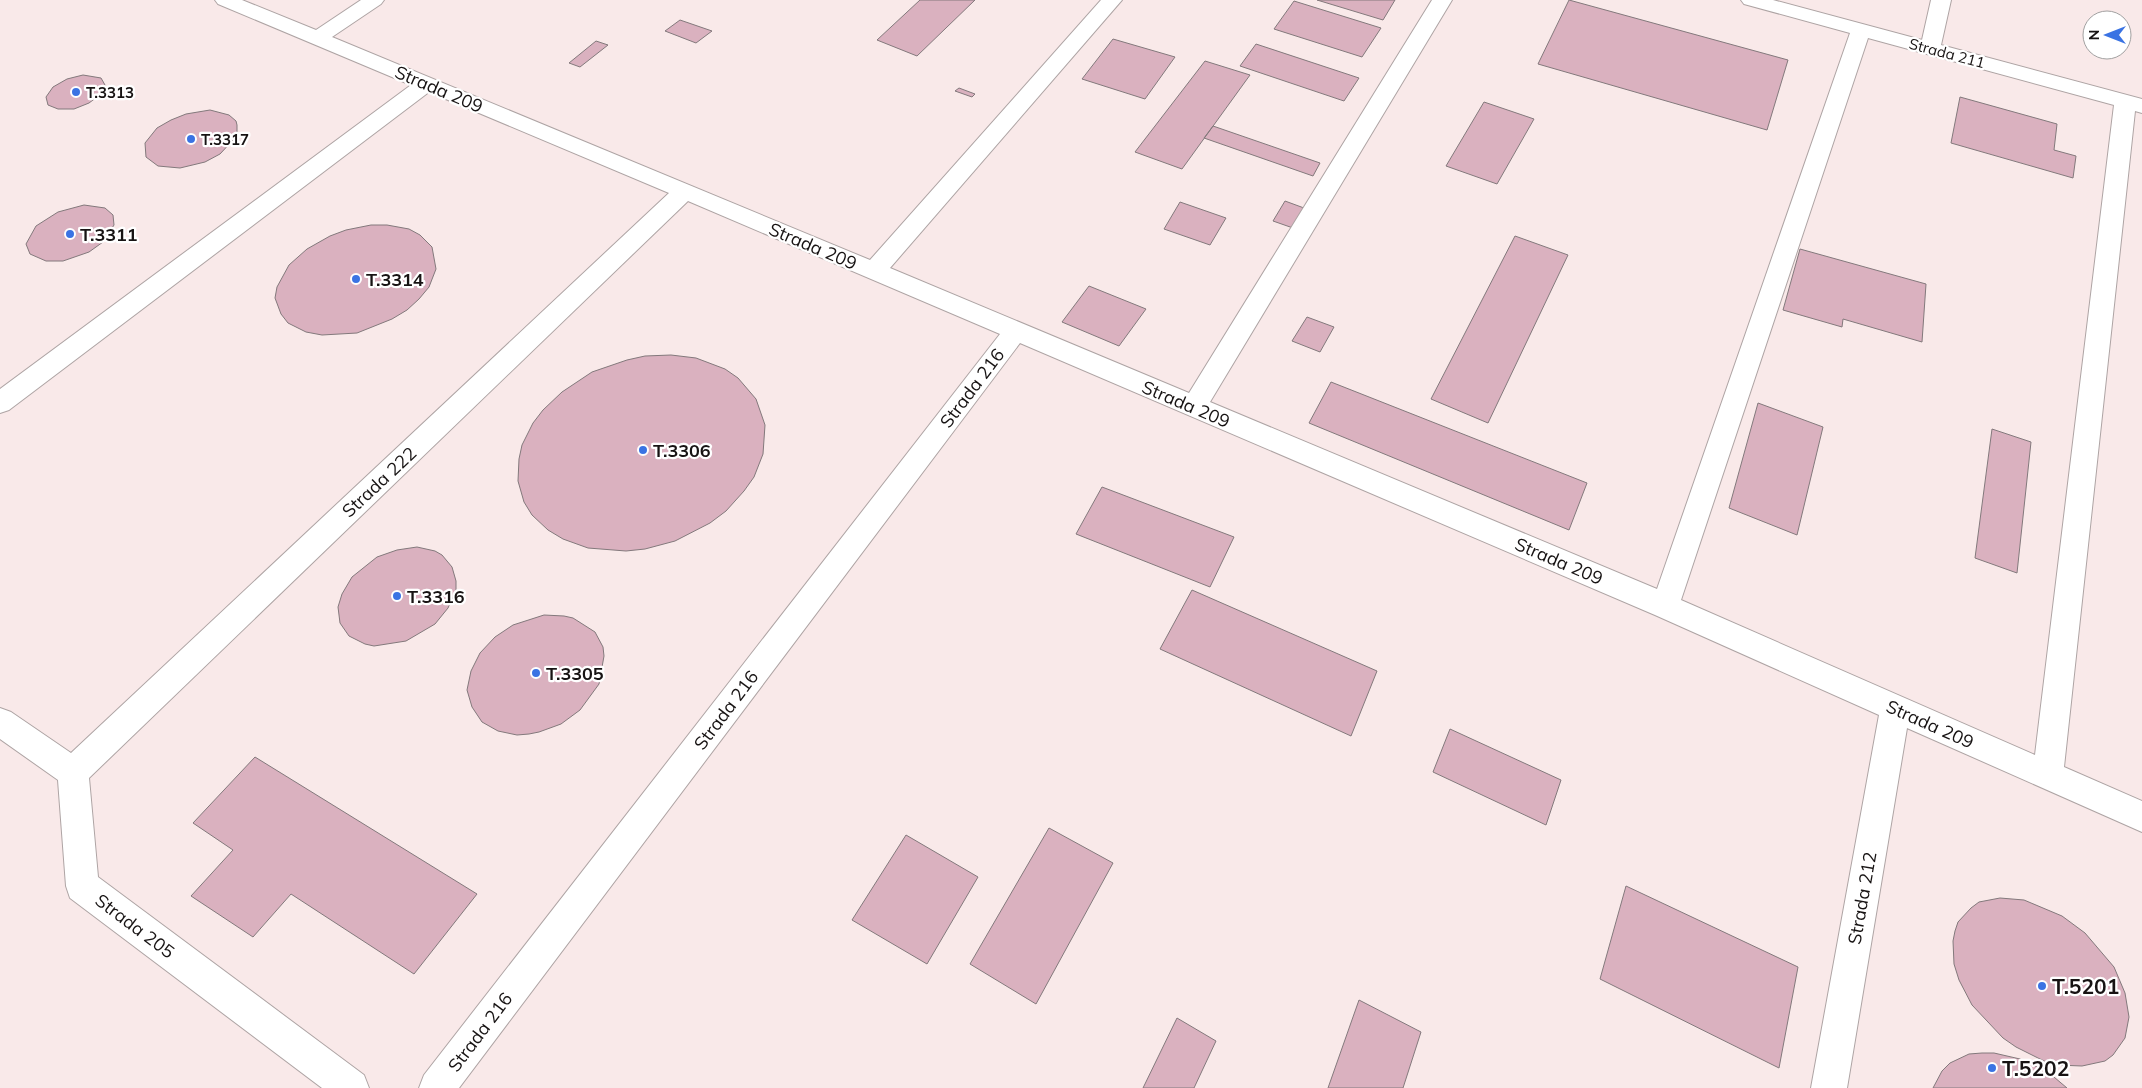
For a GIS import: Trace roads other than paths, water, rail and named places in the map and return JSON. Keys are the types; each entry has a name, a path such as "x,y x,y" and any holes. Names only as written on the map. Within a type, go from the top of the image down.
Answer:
{"lane":[{"name":"Strada 209","path":"225,0 685,191 1665,606 1894,709 2142,817"},
{"path":"318,38 374,0"},
{"path":"873,272 1112,0"},
{"path":"1194,408 1442,0"},
{"name":"Strada 211","path":"1752,0 2134,104"},
{"path":"1930,49 1941,0"},
{"path":"1665,606 1861,30"},
{"path":"0,403 426,84"},
{"path":"2048,776 2134,104"},
{"name":"Strada 222","path":"73,772 685,191"},
{"name":"Strada 216","path":"437,1088 1015,332"},
{"name":"Strada 212","path":"1828,1088 1894,709"},
{"path":"0,722 73,772"},
{"name":"Strada 205","path":"73,772 82,886 351,1088"}],"place":[{"name":"T.3313","path":"76,92"},
{"name":"T.3317","path":"191,139"},
{"name":"T.3311","path":"70,234"},
{"name":"T.3314","path":"356,279"},
{"name":"T.3306","path":"643,450"},
{"name":"T.3316","path":"397,596"},
{"name":"T.3305","path":"536,673"},
{"name":"T.5201","path":"2042,986"},
{"name":"T.5202","path":"1992,1068"}]}
